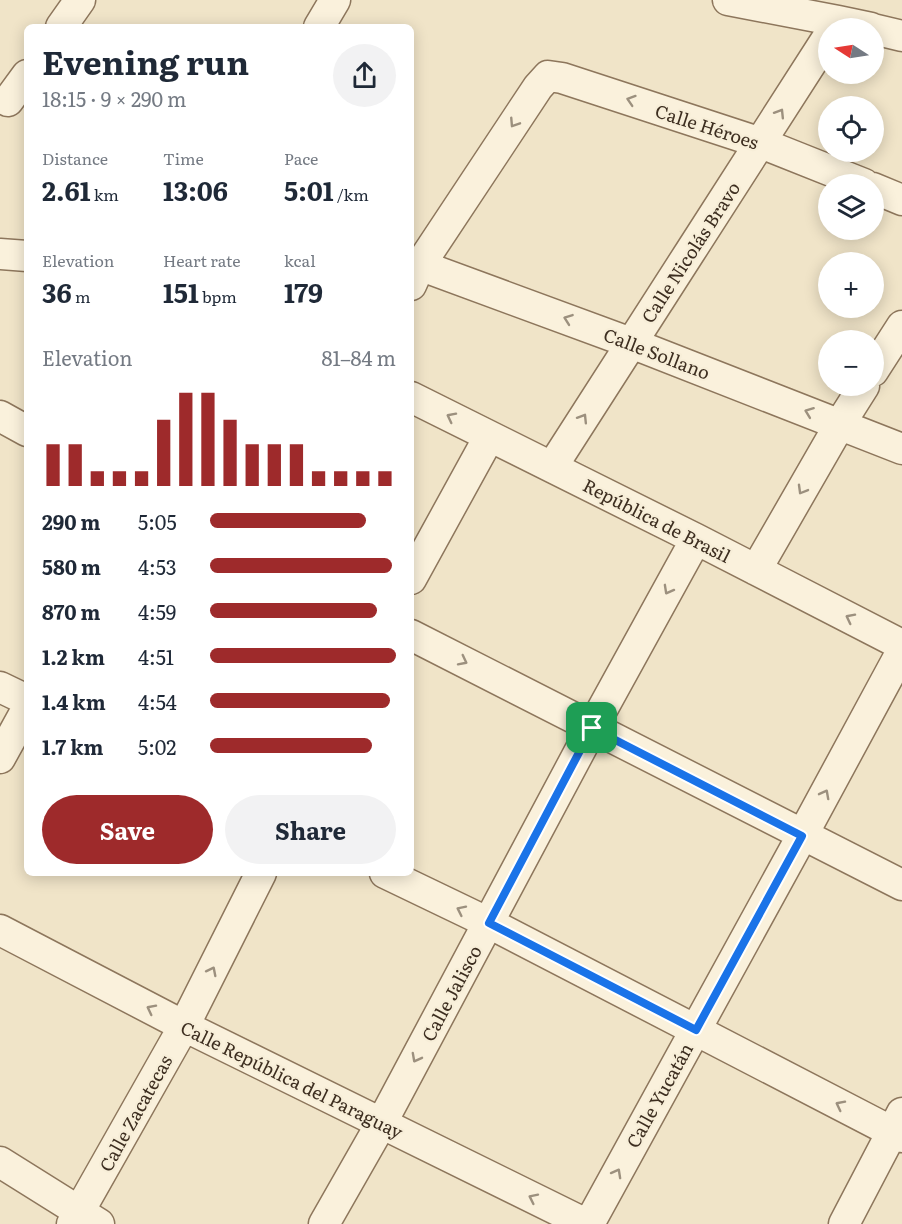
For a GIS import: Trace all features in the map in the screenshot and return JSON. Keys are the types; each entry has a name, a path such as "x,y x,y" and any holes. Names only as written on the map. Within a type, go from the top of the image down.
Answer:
{"street":[{"path":"63,24 80,0"},
{"path":"321,24 335,0"},
{"path":"728,0 818,25"},
{"path":"884,32 902,36"},
{"name":"Calle Nicolás Bravo","path":"552,467 818,53"},
{"name":"Calle Héroes","path":"414,270 538,87 548,76 562,78 761,143 839,174"},
{"path":"12,103 24,81"},
{"path":"884,193 902,200"},
{"path":"0,254 24,256"},
{"name":"Calle Sollano","path":"414,270 631,343 902,449"},
{"path":"884,354 902,326"},
{"path":"756,570 858,396"},
{"name":"República de Brasil","path":"414,399 902,645"},
{"path":"0,417 24,429"},
{"path":"414,574 489,437"},
{"name":"Calle Jalisco","path":"324,1224 381,1124 592,728 696,539"},
{"path":"414,637 902,885"},
{"name":"Calle Yucatán","path":"587,1224 696,1030 902,651"},
{"path":"0,687 24,699"},
{"path":"0,758 24,714"},
{"name":"Calle Zacatecas","path":"83,1220 259,876"},
{"path":"391,876 489,923 696,1030 899,1127 844,1224"},
{"name":"Calle República del Paraguay","path":"0,930 184,1026 587,1224"},
{"path":"0,1161 83,1220"}],"route":[{"path":"592,728 802,836 696,1030 489,923 592,728"}]}
